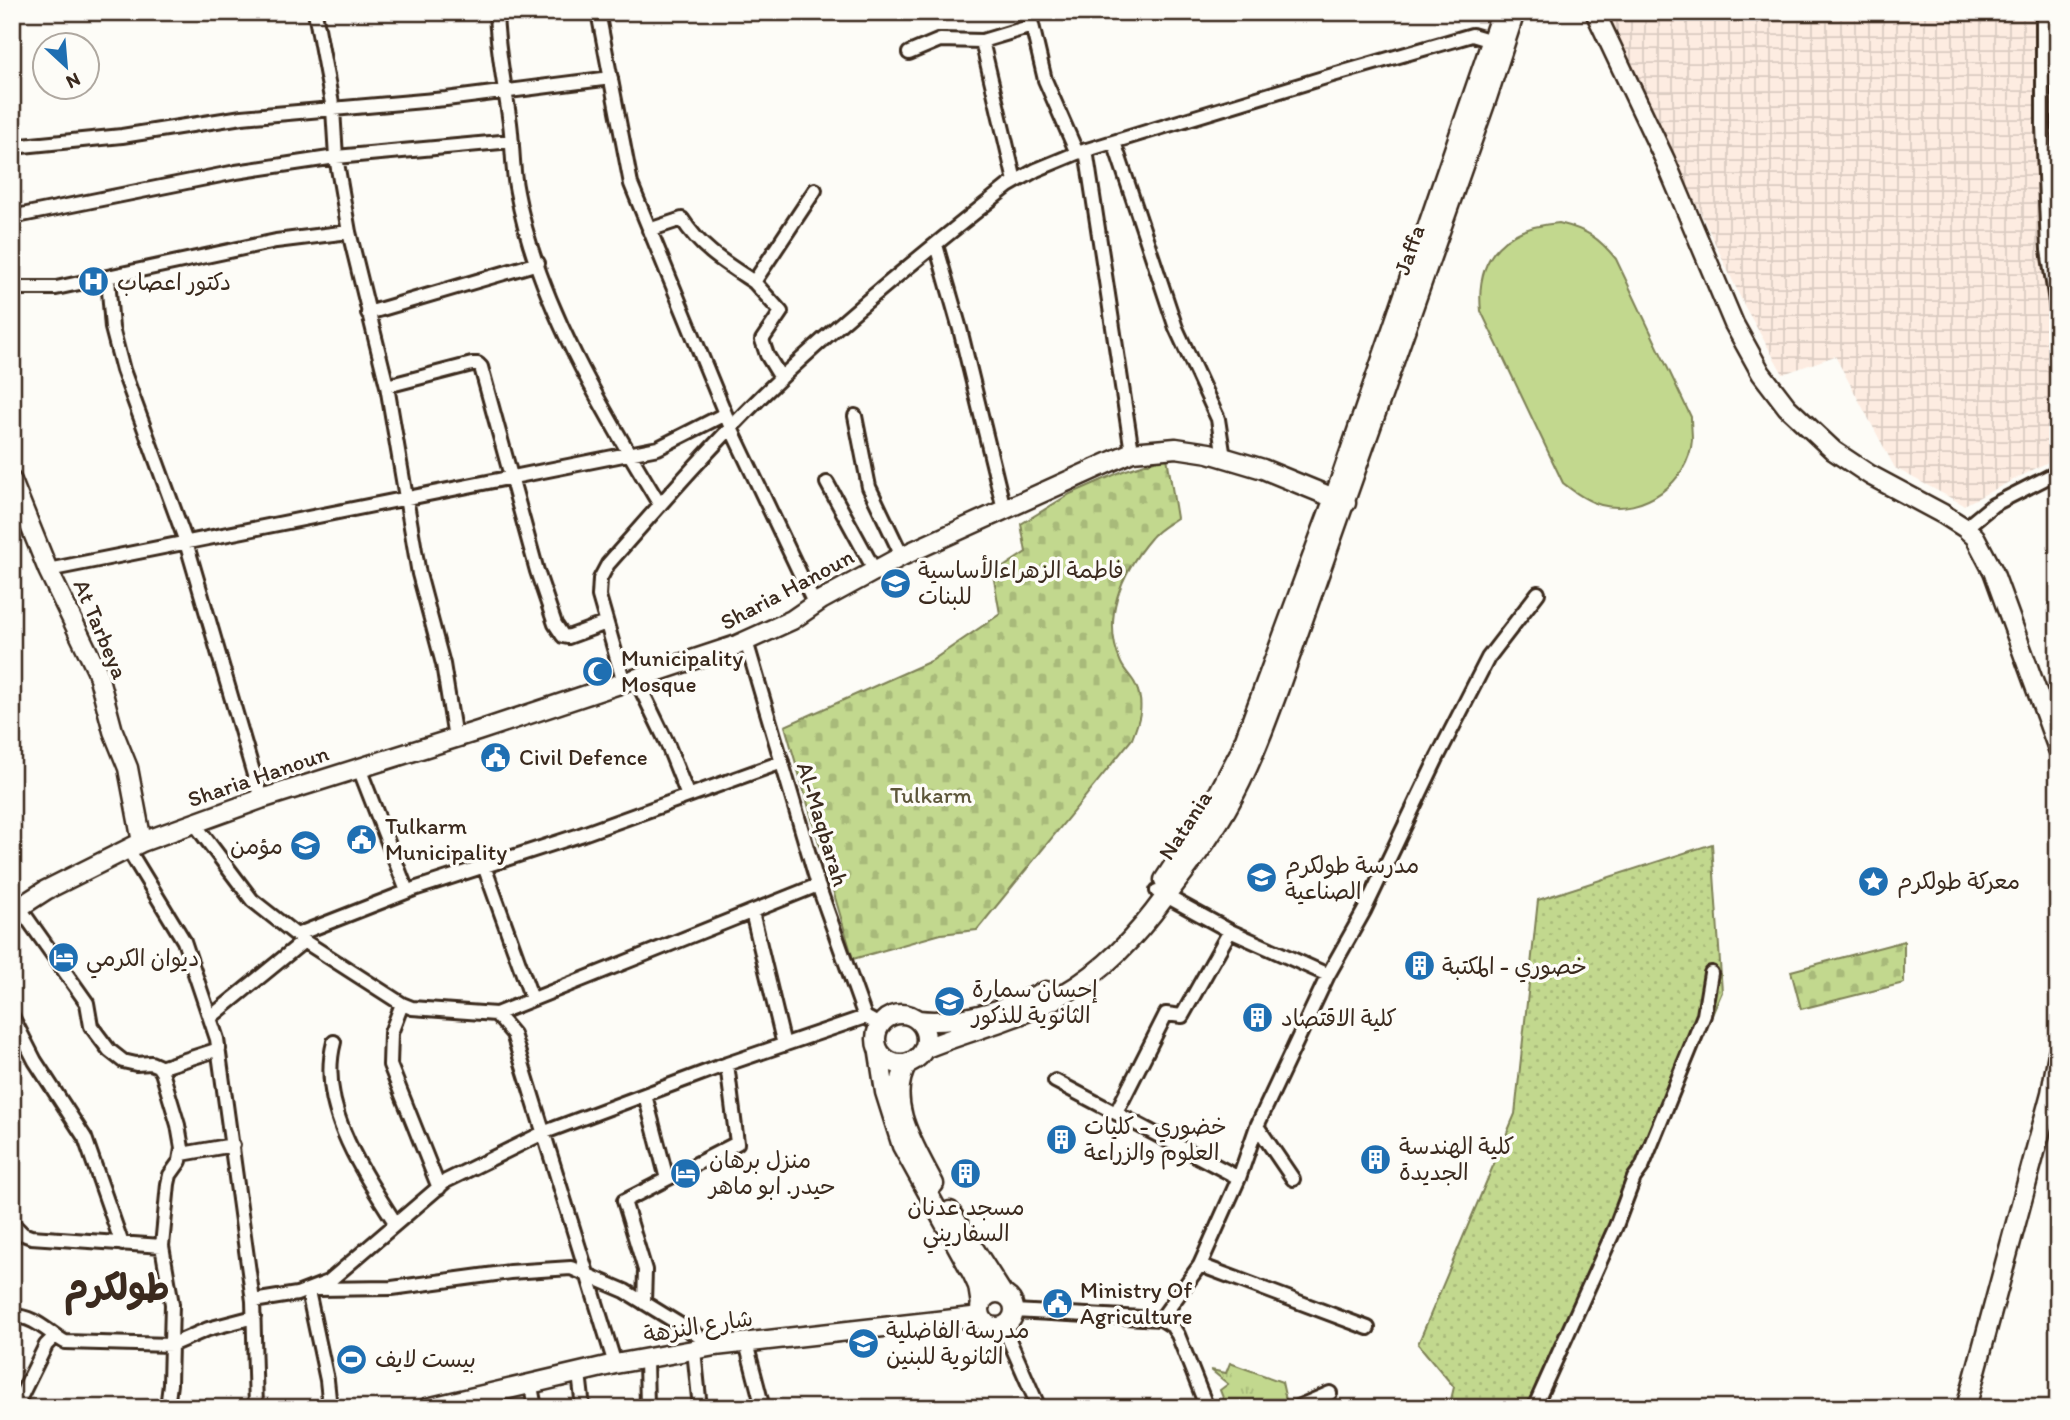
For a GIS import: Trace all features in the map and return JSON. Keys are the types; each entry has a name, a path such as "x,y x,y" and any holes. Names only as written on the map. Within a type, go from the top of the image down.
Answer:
{"street":[{"path":"315,12 333,109 336,157 349,232 387,386 419,574 443,664 455,738"},
{"path":"496,12 517,192 538,263 586,379 660,505"},
{"path":"597,12 631,184 730,428 815,605"},
{"path":"1029,12 1045,80 1081,152 1132,452"},
{"name":"Jaffa","path":"1498,43 1501,12"},
{"name":"Jaffa","path":"1340,500 1498,43 1515,12"},
{"path":"1595,12 1656,139 1734,324 1761,373 1787,407 1834,451 1870,475 1965,528 1975,537 1997,580 2058,749"},
{"path":"2043,12 2043,126 2049,250 2058,315"},
{"path":"909,53 940,40 982,41 1032,26"},
{"path":"688,796 667,743 630,681 606,623 599,596 603,572 730,428 781,379 849,316 1016,181 1036,170 1081,152 1453,40 1472,35 1498,43"},
{"path":"982,41 1016,181"},
{"path":"12,148 122,136 242,117 505,92 611,78"},
{"path":"12,217 236,172 336,157 512,141"},
{"path":"1114,142 1176,328 1217,419 1224,458"},
{"path":"754,282 815,190"},
{"path":"649,230 682,219 712,255 754,282 781,312 762,340 781,379"},
{"path":"12,288 56,288 276,241 349,232"},
{"path":"936,245 960,329 1004,509"},
{"path":"368,313 538,263"},
{"path":"108,278 113,328 123,370 186,542 261,799"},
{"path":"387,386 478,364 481,367 537,571 560,632 563,636 572,637 606,623"},
{"path":"48,570 629,453 667,444 725,414"},
{"path":"855,416 869,487 902,556"},
{"name":"Sharia Hanoun","path":"16,910 47,890 135,845 194,823 746,641 779,626 902,556 1132,452 1176,448 1224,458 1263,469 1340,500"},
{"path":"1965,528 2010,494 2058,472"},
{"path":"827,483 875,571"},
{"name":"At Tarbeya","path":"14,487 48,570 97,671 113,731 128,768 135,845"},
{"name":"Natania","path":"923,1049 959,1034 1021,1015 1060,996 1104,967 1130,942 1161,894 1240,752 1340,500"},
{"path":"1161,1319 1200,1265 1239,1178 1257,1126 1328,975 1364,911 1489,658 1538,593"},
{"name":"Al-Maqbarah","path":"746,641 818,885 872,1021"},
{"path":"211,1017 300,938 407,891 782,762"},
{"path":"359,768 407,891"},
{"path":"194,823 252,900 300,938 412,1008 496,1014 818,885"},
{"path":"135,845 184,941 211,1017 219,1049 253,1301 256,1408"},
{"path":"484,866 532,999"},
{"path":"1161,894 1230,931 1328,975"},
{"name":"Natania","path":"918,1020 939,1022 968,1018 1060,985 1106,952 1161,894"},
{"path":"16,910 87,1003 91,1026 109,1050 123,1060 151,1063 160,1068 178,1125 182,1154 167,1184 162,1246 172,1304 167,1408"},
{"path":"752,912 784,1045"},
{"path":"1116,1113 1166,1014 1182,1016 1230,931"},
{"path":"1534,1408 1616,1226 1634,1178 1642,1167 1694,1040 1704,1015 1711,973"},
{"path":"402,1004 391,1033 390,1065 439,1188"},
{"path":"311,1290 328,1282 446,1181 545,1132 727,1064 897,1013 918,1020 925,1030 926,1038 923,1049 901,1074 899,1089 905,1119 939,1193 1003,1294 1011,1300 1014,1311 1011,1320 1003,1326 993,1326 981,1311 978,1286 973,1275 902,1146 885,1092 872,1021"},
{"path":"496,1014 513,1034 615,1364"},
{"path":"12,1016 35,1061 85,1138 122,1244"},
{"path":"334,1042 329,1061 332,1097 365,1175 396,1224"},
{"path":"160,1068 219,1049"},
{"path":"879,1053 892,1063 908,1063"},
{"path":"1965,1408 2051,1093 2058,1053"},
{"path":"645,1303 645,1270 624,1201 737,1143 727,1064"},
{"path":"1055,1081 1239,1178"},
{"path":"645,1095 667,1179"},
{"path":"1257,1126 1293,1179"},
{"path":"182,1154 233,1145"},
{"path":"12,1223 23,1234 31,1237 162,1246"},
{"path":"1200,1265 1368,1328"},
{"path":"253,1301 311,1290 392,1288 510,1272 571,1268 625,1292 715,1346"},
{"path":"311,1290 330,1408"},
{"path":"981,1311 992,1294 1003,1294"},
{"name":"شارع النزهة","path":"427,1408 615,1364 715,1346 981,1311"},
{"path":"1014,1311 1161,1319 1172,1326 1178,1335 1207,1408"},
{"path":"12,1316 34,1319 43,1326 51,1340"},
{"path":"51,1340 171,1345 208,1329 254,1317"},
{"path":"1003,1326 1039,1408"},
{"path":"15,1408 51,1340"},
{"path":"746,1343 763,1408"},
{"path":"694,1350 700,1408"},
{"path":"646,1359 647,1408"},
{"path":"579,1373 583,1408"},
{"path":"531,1385 535,1408"},
{"path":"1295,1408 1330,1393"}],"shaded area":[{"path":"1606,12 2058,12 2058,457 1964,505 1895,468 1835,356 1783,374 1745,307"}],"green space":[{"path":"1559,223 1591,235 1616,259 1691,417 1692,440 1682,469 1673,482 1661,492 1633,505 1601,505 1580,496 1563,483 1481,311 1483,274 1498,247 1524,231"},
{"name":"Tulkarm","path":"1167,457 1177,518 1156,532 1140,552 1123,581 1114,613 1115,646 1123,666 1135,683 1141,706 1132,739 977,930 941,934 853,959 785,726 931,661 1000,614 993,574 1026,552 1021,524 1070,494 1123,471"},
{"path":"1712,844 1722,992 1645,1168 1525,1408 1449,1408 1454,1387 1418,1344 1515,1114 1538,900"},
{"path":"1904,941 1904,983 1801,1009 1791,971"},
{"path":"1230,1363 1282,1382 1287,1405 1280,1408 1227,1408 1220,1390 1228,1384 1211,1370 1226,1373"}],"place":[{"name":"دكتور اعصاب","path":"94,282"},
{"name":"فاطمة الزهراءالأساسية للبنات","path":"895,583"},
{"name":"Municipality Mosque","path":"598,671"},
{"name":"Civil Defence","path":"496,757"},
{"name":"Tulkarm Municipality","path":"362,839"},
{"name":"مؤمن","path":"306,846"},
{"name":"مدرسة طولكرم الصناعية","path":"1262,878"},
{"name":"معركة طولكرم","path":"1874,881"},
{"name":"ديوان الكرمي","path":"63,958"},
{"name":"خصوري - المكتبة","path":"1419,966"},
{"name":"إحسان سمارة الثانوية للذكور","path":"949,1002"},
{"name":"كلية الاقتصاد","path":"1258,1018"},
{"name":"خضوري - كليات العلوم والزراعة","path":"1061,1139"},
{"name":"كلية الهندسة الجديدة","path":"1376,1159"},
{"name":"منزل برهان حيدر. ابو ماهر","path":"686,1173"},
{"name":"مسجد عدنان السفاريني","path":"966,1173"},
{"name":"Ministry Of Agriculture","path":"1057,1303"},
{"name":"مدرسة الفاضلية الثانوية للبنين","path":"863,1343"},
{"name":"بيست لايف","path":"352,1359"}],"district":[{"name":"طولكرم","path":"117,1287"}]}
